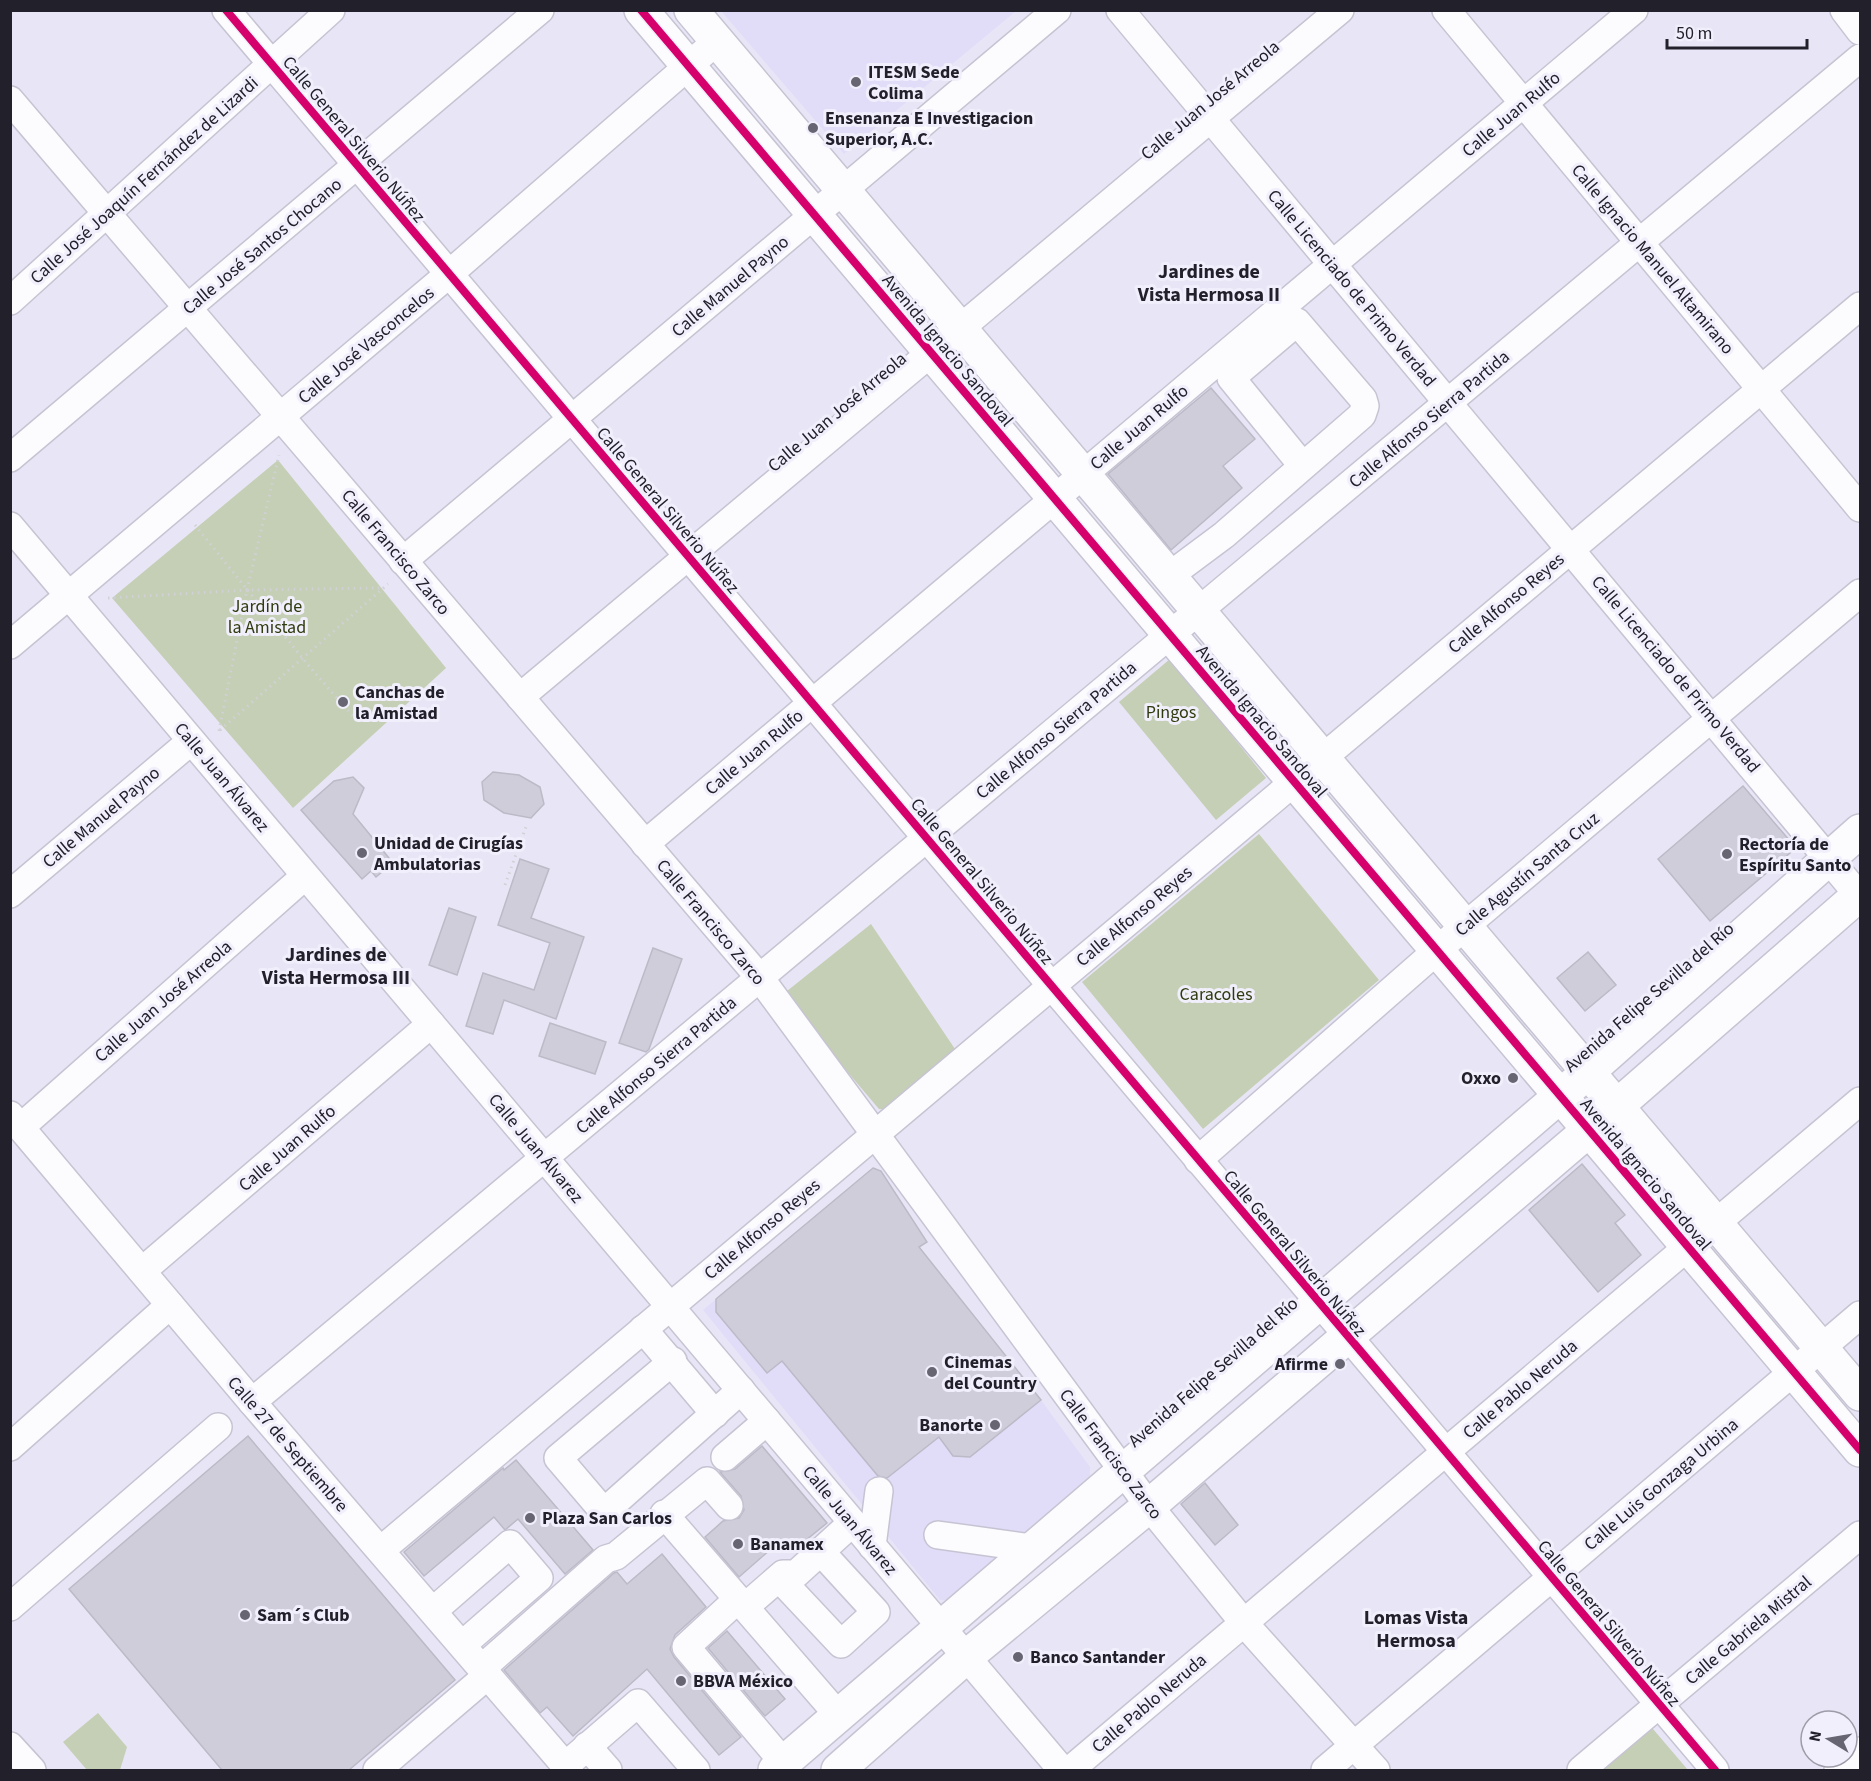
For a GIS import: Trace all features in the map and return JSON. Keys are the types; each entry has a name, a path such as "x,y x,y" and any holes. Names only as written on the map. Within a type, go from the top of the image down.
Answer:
{"main road":[{"name":"Avenida Ignacio Sandoval","path":"641,10 1860,1450"},
{"name":"Avenida Ignacio Sandoval","path":"690,10 1169,576 1208,603 1323,758 1860,1394"},
{"name":"Avenida Felipe Sevilla del Río","path":"779,1767 1559,1094 1588,1072 1860,831"},
{"path":"838,1770 966,1657 1149,1506 1860,895"}],"street":[{"name":"Calle General Silverio Núñez","path":"226,10 1052,986 1345,1336 1715,1770"},
{"name":"Calle José Joaquín Fernández de Lizardi","path":"10,301 331,10"},
{"name":"Calle José Santos Chocano","path":"10,458 540,10"},
{"name":"Calle Manuel Payno","path":"403,561 1057,10"},
{"name":"Calle Licenciado de Primo Verdad","path":"1120,10 1860,895"},
{"name":"Calle Juan José Arreola","path":"519,697 1340,10"},
{"name":"Calle Ignacio Manuel Altamirano","path":"1446,10 1860,508"},
{"name":"Calle Juan Rulfo","path":"645,844 1634,10"},
{"path":"1844,10 1860,31"},
{"name":"Calle José Vasconcelos","path":"10,645 449,274 687,64 717,41"},
{"name":"Calle Alfonso Sierra Partida","path":"252,1402 1860,58"},
{"name":"Calle Francisco Zarco","path":"10,100 759,978 1149,1506 1244,1623 1376,1770"},
{"name":"Calle Alfonso Reyes","path":"381,1550 1860,306"},
{"path":"1169,576 1224,535 1362,415 1365,406 1363,399 1297,322 1231,378 1302,465"},
{"name":"Calle Juan Álvarez","path":"10,526 1062,1770"},
{"path":"1224,535 1253,566"},
{"path":"1196,557 1208,603"},
{"name":"Calle Agustín Santa Cruz","path":"1198,1160 1465,926 1860,593"},
{"name":"Calle Manuel Payno","path":"10,894 192,741"},
{"name":"Calle Juan José Arreola","path":"16,1121 305,876"},
{"name":"Calle Juan Rulfo","path":"142,1271 431,1024"},
{"name":"Calle Pablo Neruda","path":"1070,1770 1860,1101"},
{"name":"Calle 27 de Septiembre","path":"16,1121 252,1402 567,1768"},
{"path":"10,1447 170,1305"},
{"name":"Calle Luis Gonzaga Urbina","path":"1325,1770 1860,1315"},
{"path":"643,1329 673,1361 715,1414"},
{"path":"673,1361 558,1458 604,1512 741,1390"},
{"path":"725,1457 767,1421"},
{"path":"10,1607 218,1427"},
{"path":"377,1770 606,1559 615,1556 707,1481 729,1506"},
{"path":"872,1546 879,1491"},
{"path":"664,1514 839,1716"},
{"path":"779,1767 686,1647 783,1574 796,1574 852,1523"},
{"path":"938,1535 1032,1548"},
{"name":"Calle Gabriela Mistral","path":"1581,1770 1860,1535"},
{"path":"433,1611 510,1544 517,1552 539,1578 462,1645"},
{"path":"779,1578 841,1644 876,1612 821,1552"},
{"path":"567,1768 587,1746 638,1703 696,1770"},
{"path":"10,1746 32,1770"},
{"path":"587,1746 608,1770"},
{"path":"1838,1770 1860,1751"}],"path":[{"path":"279,455 247,590 219,731 380,588 388,584"},
{"path":"195,525 358,722"},
{"path":"108,598 247,590 380,588"},
{"path":"505,885 527,824"}],"shaded area":[{"name":"ITESM Sede Colima","path":"721,11 1016,11 844,154"},
{"path":"873,1168 881,1171 927,1242 919,1247 1041,1400 1090,1467 1090,1480 951,1600 940,1600 703,1310"}],"green space":[{"name":"Jardín de la Amistad","path":"278,460 446,668 293,808 112,598"},
{"name":"Pingos","path":"1170,659 1266,778 1216,820 1119,702"},
{"name":"Caracoles","path":"1259,834 1379,980 1203,1129 1082,982"},
{"path":"871,924 959,1055 890,1110 879,1109 782,995"},
{"path":"98,1713 127,1747 120,1770 87,1770 63,1742"},
{"path":"1647,1722 1688,1770 1591,1770"}],"building":[{"path":"1211,388 1255,439 1223,466 1242,488 1171,550 1108,474"},
{"path":"493,772 519,775 540,787 544,804 531,818 504,813 484,800 482,782"},
{"path":"353,777 364,788 353,814 393,863 376,877 371,871 362,879 301,810 334,781"},
{"name":"Rectoría de Espíritu Santo","path":"1743,786 1796,848 1710,921 1658,859"},
{"path":"520,859 549,869 531,918 584,937 556,1019 504,1000 493,1034 466,1026 483,973 534,990 550,943 498,925"},
{"path":"449,908 476,917 457,975 429,965"},
{"path":"653,948 682,959 646,1052 619,1043"},
{"path":"1588,952 1616,985 1585,1011 1557,978"},
{"path":"550,1023 606,1042 595,1074 539,1056"},
{"path":"1582,1164 1625,1215 1615,1223 1641,1255 1598,1292 1529,1210"},
{"path":"873,1168 881,1171 927,1242 919,1247 1041,1400 970,1457 953,1456 939,1437 887,1478 878,1476 782,1361 767,1373 716,1312 716,1299"},
{"name":"Sam´s Club","path":"248,1436 455,1680 349,1770 222,1770 69,1589"},
{"path":"762,1446 827,1523 795,1549 771,1549 739,1577 705,1537 723,1521 739,1518 744,1510 741,1496 720,1472 735,1469"},
{"name":"Plaza San Carlos","path":"516,1460 593,1550 565,1574 518,1519 505,1530 494,1517 424,1576 404,1552 503,1468 504,1470"},
{"path":"1205,1483 1238,1525 1215,1545 1181,1504"},
{"path":"662,1554 706,1607 675,1635 670,1649 674,1657 741,1737 719,1755 647,1669 573,1736 547,1707 540,1713 504,1670 614,1573 617,1572 627,1584"},
{"path":"727,1631 785,1699 765,1716 708,1648"}],"cycle path":[{"path":"226,10 1715,1770"},
{"path":"641,10 1860,1450"}],"place":[{"name":"ITESM Sede Colima","path":"856,82"},
{"name":"Ensenanza E Investigacion Superior, A.C.","path":"813,128"},
{"name":"Canchas de la Amistad","path":"343,702"},
{"name":"Unidad de Cirugías Ambulatorias","path":"362,853"},
{"name":"Rectoría de Espíritu Santo","path":"1727,854"},
{"name":"Oxxo","path":"1513,1078"},
{"name":"Afirme","path":"1340,1364"},
{"name":"Cinemas del Country","path":"932,1372"},
{"name":"Banorte","path":"995,1425"},
{"name":"Plaza San Carlos","path":"530,1518"},
{"name":"Banamex","path":"738,1544"},
{"name":"Sam´s Club","path":"245,1615"},
{"name":"Banco Santander","path":"1018,1657"},
{"name":"BBVA México","path":"681,1681"}],"district":[{"name":"Jardines de Vista Hermosa II","path":"1209,282"},
{"name":"Jardines de Vista Hermosa III","path":"336,966"},
{"name":"Lomas Vista Hermosa","path":"1416,1628"}]}
